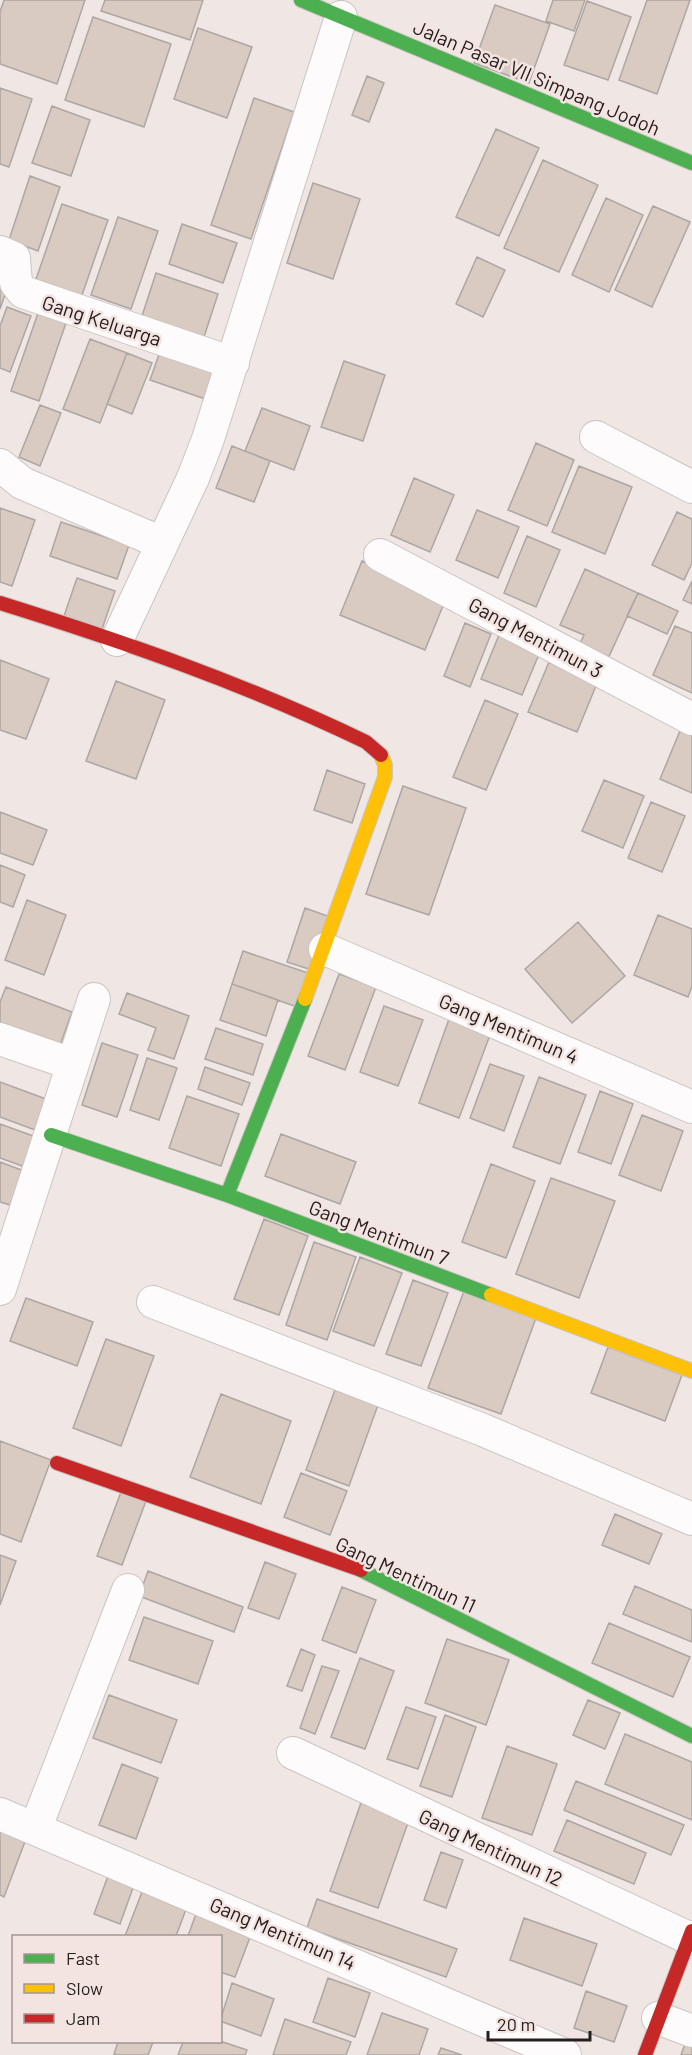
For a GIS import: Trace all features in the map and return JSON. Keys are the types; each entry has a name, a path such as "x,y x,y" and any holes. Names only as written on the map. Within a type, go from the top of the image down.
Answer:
{"street":[{"name":"Jalan Pasar VII Simpang Jodoh","path":"301,0 692,163"},
{"path":"117,640 193,478 232,363 341,17"},
{"name":"Gang Keluarga","path":"0,252 14,258 16,283 23,292 232,363"},
{"path":"596,437 692,487"},
{"path":"0,465 22,483 162,543"},
{"name":"Gang Mentimun 3","path":"380,555 692,719"},
{"path":"0,603 117,640 251,689 356,737 383,755 387,766 385,777 325,949 227,1195"},
{"name":"Gang Mentimun 4","path":"325,949 692,1107"},
{"path":"0,1289 94,999"},
{"path":"0,1039 72,1064"},
{"name":"Gang Mentimun 7","path":"51,1135 227,1195 692,1371"},
{"path":"153,1302 483,1430 692,1519"},
{"name":"Gang Mentimun 11","path":"57,1463 369,1573 692,1736"},
{"path":"36,1827 128,1590"},
{"name":"Gang Mentimun 12","path":"293,1753 691,1935"},
{"name":"Gang Mentimun 14","path":"0,1814 36,1827 565,2055"},
{"path":"645,2055 691,1935"},
{"path":"658,2018 692,2031"}],"building":[{"path":"4,0 85,0 57,84 0,64 0,12"},
{"path":"105,0 203,0 190,40 101,11"},
{"path":"553,0 585,0 574,31 546,21"},
{"path":"647,0 690,0 657,94 619,80"},
{"path":"587,1 631,17 608,80 564,65"},
{"path":"495,5 550,24 529,83 474,63"},
{"path":"93,17 171,44 144,127 65,100"},
{"path":"198,28 252,47 227,118 174,99"},
{"path":"367,76 384,83 369,122 352,115"},
{"path":"0,88 32,99 9,167 0,164"},
{"path":"254,98 294,112 251,239 211,225"},
{"path":"52,106 90,120 71,176 32,163"},
{"path":"496,129 539,148 499,236 456,217"},
{"path":"543,160 598,185 559,272 504,248"},
{"path":"30,176 60,187 38,251 9,240"},
{"path":"313,183 360,199 333,279 287,263"},
{"path":"606,198 643,215 609,292 572,275"},
{"path":"62,204 108,220 81,298 35,282"},
{"path":"653,206 690,222 652,307 615,290"},
{"path":"118,217 158,231 131,309 91,295"},
{"path":"182,224 237,243 223,283 169,264"},
{"path":"477,257 505,270 483,317 456,304"},
{"path":"0,260 15,266 0,309"},
{"path":"156,273 218,294 202,343 140,322"},
{"path":"7,307 31,316 10,372 0,368 0,326"},
{"path":"38,313 66,323 39,401 11,391"},
{"path":"90,339 127,353 100,423 63,409"},
{"path":"162,346 226,369 214,402 150,380"},
{"path":"127,353 152,363 132,414 107,404"},
{"path":"344,361 385,375 363,441 321,427"},
{"path":"40,405 61,413 40,466 19,457"},
{"path":"262,408 310,426 294,470 245,451"},
{"path":"536,443 574,460 547,526 508,510"},
{"path":"232,446 270,461 254,502 216,488"},
{"path":"579,466 632,487 605,554 552,532"},
{"path":"414,478 454,495 430,552 391,535"},
{"path":"0,508 35,520 12,586 0,582"},
{"path":"477,510 519,527 498,578 456,560"},
{"path":"677,512 692,519 692,563 684,580 652,565"},
{"path":"61,522 129,545 117,579 50,556"},
{"path":"527,536 560,550 536,607 504,593"},
{"path":"362,561 447,596 425,650 340,615"},
{"path":"585,569 638,593 606,663 577,650 584,635 560,625"},
{"path":"77,578 115,591 102,629 64,616"},
{"path":"692,581 692,604 683,600"},
{"path":"638,593 678,611 667,634 627,616"},
{"path":"465,623 491,634 470,687 444,676"},
{"path":"675,626 692,633 692,693 653,675"},
{"path":"501,630 542,647 522,695 481,679"},
{"path":"0,660 49,679 26,739 0,730"},
{"path":"549,662 598,681 577,732 528,712"},
{"path":"116,681 165,700 136,779 86,761"},
{"path":"485,700 518,714 486,790 453,777"},
{"path":"682,726 692,731 692,793 660,779"},
{"path":"327,770 365,784 352,823 314,810"},
{"path":"604,780 644,796 623,848 582,831"},
{"path":"403,786 466,808 429,915 366,894"},
{"path":"651,802 685,816 662,872 628,858"},
{"path":"0,812 47,830 33,865 0,853"},
{"path":"0,865 25,875 13,907 0,902"},
{"path":"27,900 66,915 44,975 5,960"},
{"path":"305,908 330,917 312,970 287,962"},
{"path":"658,915 692,929 692,986 688,997 634,975"},
{"path":"578,922 625,976 572,1023 525,969"},
{"path":"243,951 308,973 297,1007 232,984"},
{"path":"339,974 376,987 345,1070 308,1056"},
{"path":"232,984 278,1000 266,1036 220,1020"},
{"path":"6,987 72,1012 59,1048 0,1026 0,1002"},
{"path":"127,993 189,1016 174,1059 148,1050 156,1028 119,1014"},
{"path":"384,1006 423,1020 398,1086 360,1072"},
{"path":"449,1019 490,1035 459,1118 419,1103"},
{"path":"216,1028 263,1044 253,1075 205,1059"},
{"path":"102,1043 138,1055 117,1117 82,1105"},
{"path":"147,1058 177,1068 159,1120 130,1110"},
{"path":"490,1064 524,1076 504,1131 470,1118"},
{"path":"205,1067 250,1083 242,1105 198,1089"},
{"path":"539,1077 586,1095 560,1164 513,1147"},
{"path":"0,1082 54,1102 43,1133 0,1117"},
{"path":"600,1091 633,1104 611,1164 578,1152"},
{"path":"187,1096 239,1114 221,1166 169,1148"},
{"path":"642,1115 683,1131 661,1191 619,1175"},
{"path":"0,1124 36,1137 25,1167 0,1158"},
{"path":"281,1134 356,1162 340,1204 265,1176"},
{"path":"0,1162 24,1171 10,1205 0,1202"},
{"path":"491,1164 535,1181 506,1258 462,1242"},
{"path":"551,1178 615,1201 579,1298 516,1274"},
{"path":"264,1219 308,1236 279,1315 234,1299"},
{"path":"314,1242 356,1257 327,1340 286,1325"},
{"path":"360,1257 402,1273 374,1346 333,1331"},
{"path":"413,1280 448,1293 421,1366 386,1354"},
{"path":"464,1291 536,1318 501,1414 428,1388"},
{"path":"26,1298 93,1322 77,1366 10,1341"},
{"path":"106,1339 154,1356 121,1446 73,1428"},
{"path":"608,1347 682,1375 665,1421 591,1393"},
{"path":"336,1387 379,1402 349,1486 306,1470"},
{"path":"221,1394 291,1421 261,1504 190,1477"},
{"path":"0,1441 51,1460 21,1542 0,1534"},
{"path":"301,1473 347,1491 330,1535 284,1517"},
{"path":"121,1492 146,1501 122,1565 97,1556"},
{"path":"615,1514 662,1534 649,1564 602,1545"},
{"path":"0,1555 16,1561 0,1605"},
{"path":"265,1562 296,1574 279,1619 248,1608"},
{"path":"148,1571 243,1607 234,1632 139,1596"},
{"path":"635,1586 692,1610 692,1642 623,1614"},
{"path":"342,1587 376,1600 356,1653 322,1640"},
{"path":"144,1617 213,1641 198,1684 129,1660"},
{"path":"609,1623 690,1657 673,1697 592,1663"},
{"path":"447,1639 509,1660 486,1725 425,1703"},
{"path":"301,1649 315,1655 302,1691 287,1686"},
{"path":"360,1658 394,1671 365,1749 331,1737"},
{"path":"322,1666 339,1671 315,1734 300,1728"},
{"path":"109,1695 177,1720 161,1763 93,1738"},
{"path":"588,1700 620,1713 605,1749 573,1735"},
{"path":"406,1707 436,1717 418,1769 387,1759"},
{"path":"445,1715 476,1727 452,1797 420,1786"},
{"path":"625,1734 692,1762 692,1820 605,1784"},
{"path":"507,1746 557,1764 532,1835 482,1818"},
{"path":"122,1764 158,1778 136,1839 99,1825"},
{"path":"576,1781 684,1825 671,1855 564,1810"},
{"path":"362,1800 410,1817 378,1908 330,1891"},
{"path":"567,1820 646,1853 634,1884 554,1851"},
{"path":"0,1830 26,1839 4,1897 0,1895"},
{"path":"441,1852 463,1860 446,1908 424,1900"},
{"path":"112,1865 138,1874 120,1924 94,1914"},
{"path":"144,1887 188,1904 176,1935 125,1935"},
{"path":"317,1899 457,1949 446,1977 307,1928"},
{"path":"197,1911 252,1932 235,1977 222,1973 222,1935 188,1935"},
{"path":"524,1918 597,1944 582,1986 510,1960"},
{"path":"328,1978 370,1993 355,2037 313,2022"},
{"path":"232,1983 274,1999 261,2036 222,2022"},
{"path":"586,1991 627,2006 614,2042 574,2028"},
{"path":"382,2013 428,2029 419,2055 367,2055"},
{"path":"285,2019 351,2042 346,2055 273,2055"},
{"path":"686,2041 692,2043 692,2055 681,2055"},
{"path":"222,2042 247,2050 245,2055 178,2055 183,2043"},
{"path":"118,2043 153,2043 148,2055 114,2054"},
{"path":"441,2048 462,2055 438,2055"}],"traffic: fast":[{"path":"301,0 692,163"},
{"path":"227,1195 305,999"},
{"path":"51,1135 227,1195 491,1295"},
{"path":"361,1570 692,1736"}],"traffic: slow":[{"path":"305,999 385,777 385,765 381,755"},
{"path":"491,1295 692,1371"}],"traffic: jam":[{"path":"0,603 140,649 231,683 366,742 381,755"},
{"path":"57,1463 361,1570"},
{"path":"645,2055 692,1931"}]}
